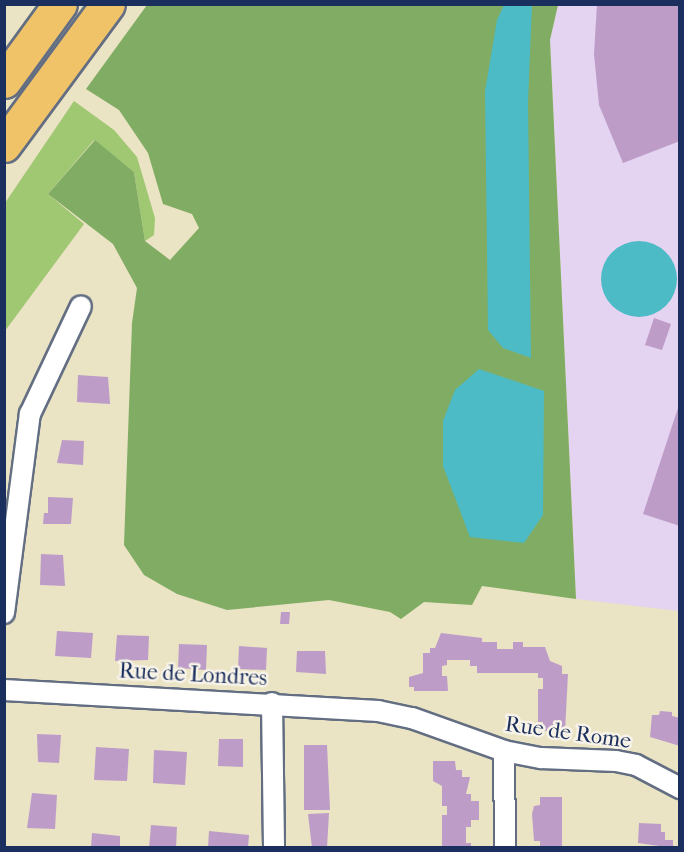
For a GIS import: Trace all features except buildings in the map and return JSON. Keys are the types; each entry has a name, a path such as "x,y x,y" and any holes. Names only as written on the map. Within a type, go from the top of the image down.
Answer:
{"highway":[{"path":"4,145 108,4"},
{"path":"4,81 56,8"}],"street":[{"path":"4,613 21,465 30,414 81,306"},
{"name":"Rue de Londres","path":"4,690 272,703 378,711"},
{"path":"272,703 274,848"},
{"name":"Rue de Rome","path":"378,711 504,750 541,758 616,761 653,771 680,788"},
{"path":"504,750 505,848"}],"shaded area":[{"path":"558,5 679,5 679,611 576,599 550,40"}],"green space":[{"path":"147,5 558,5 550,40 576,599 482,586 472,605 424,602 401,619 390,612 329,600 227,610 177,594 144,575 124,545 132,323 137,288 113,244 48,194 95,140 134,172 145,241 170,260 199,228 192,214 163,204 148,153 119,110 86,89"},
{"path":"74,101 114,130 137,157 155,218 154,235 145,241 134,172 94,140 48,194 84,224 5,331 5,203"}],"water":[{"path":"504,5 532,5 528,102 531,358 503,348 488,330 485,91 497,20"},
{"path":"647,241 660,247 671,258 677,271 675,294 660,311 647,317 631,317 618,311 603,294 601,271 607,258 624,243"},
{"path":"479,369 544,391 543,515 524,543 470,537 443,466 443,421 455,390"}]}
